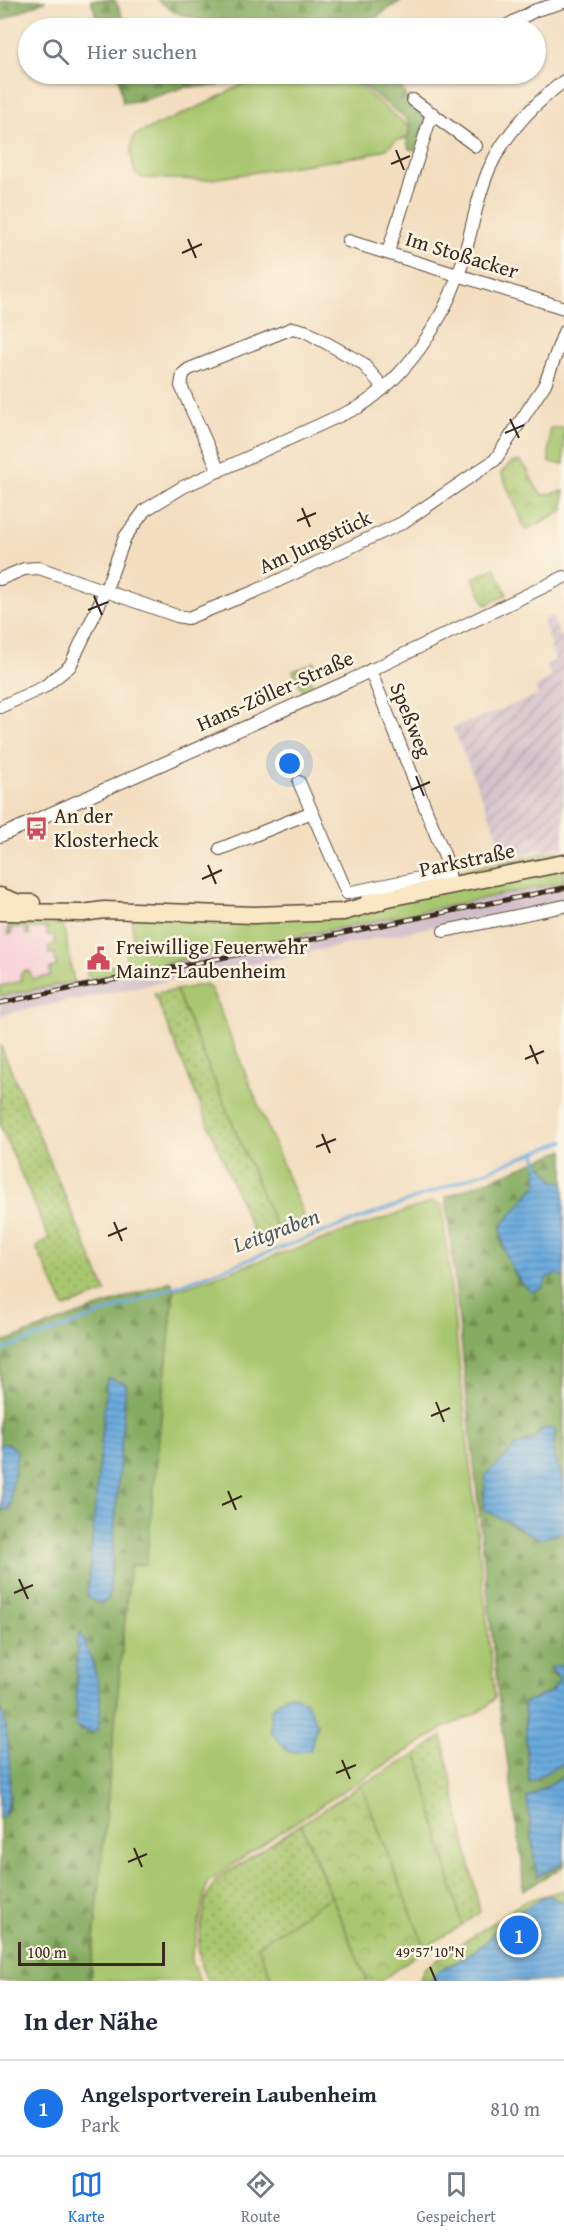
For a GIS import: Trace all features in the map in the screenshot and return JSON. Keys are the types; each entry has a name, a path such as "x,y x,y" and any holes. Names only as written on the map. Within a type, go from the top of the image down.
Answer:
{"main road":[{"name":"Parkstraße","path":"0,896 19,903 83,906 104,910 254,915 328,910 343,912 451,879 564,863"},
{"name":"Parkstraße","path":"0,912 83,913 104,910"}],"street":[{"path":"520,18 536,10 564,2"},
{"path":"0,707 44,687 70,666 105,592 125,537 145,510 172,493 334,421 373,398 384,388 426,340 458,274 492,164 527,112 564,81"},
{"path":"413,100 476,146"},
{"path":"388,252 432,113"},
{"name":"Im Stoßacker","path":"348,242 388,252 564,308"},
{"path":"219,471 181,386 183,374 189,369 293,328 305,332 362,363 384,388"},
{"name":"Am Jungstück","path":"0,579 32,567 177,616 195,616 256,591 402,523 495,460 545,384 564,332"},
{"name":"Hans-Zöller-Straße","path":"0,836 370,670 564,577"},
{"name":"Speßweg","path":"370,670 451,879"},
{"path":"299,782 346,893 451,879"},
{"path":"220,849 312,812"},
{"path":"444,931 564,906"}],"shaded area":[{"path":"552,616 560,637 564,636 564,847 507,857 453,728 538,695 535,688 551,678 546,664 555,661 543,620"},
{"path":"564,882 564,899 544,904 0,1015 0,996"},
{"path":"69,918 70,925 63,925 74,982 0,996 0,919"}],"green space":[{"path":"6,0 46,0 0,21 0,3"},
{"path":"91,0 115,0 123,18 97,18"},
{"path":"158,0 402,0 375,18 194,18 174,12"},
{"path":"120,84 221,84 185,87 144,100 123,103"},
{"path":"243,84 355,84 409,128 408,138 397,140 386,149 367,155 204,180 143,178 135,173 131,149 135,135"},
{"path":"360,84 400,84 410,103 425,113 426,119 416,150 409,149 407,141 411,127 403,116"},
{"path":"550,428 564,428 564,464 549,463"},
{"path":"519,461 543,495 564,491 564,510 526,530 501,473 511,463"},
{"path":"495,568 507,595 486,605 473,578"},
{"path":"314,662 318,669 308,674 313,687 303,692 293,671"},
{"path":"550,852 564,852 564,858 463,876 457,872"},
{"path":"564,869 564,882 129,971 88,978 86,971 127,963 124,943 133,940 132,916 256,920"},
{"path":"8,923 63,924 74,982 0,996 0,986 22,981 20,975 24,971 29,971 33,979 50,976 50,968 56,967 55,953 49,954 48,947 55,944 54,935 47,935 47,928 29,928 29,935 26,934 26,928 12,927 11,934 8,934"},
{"path":"206,984 211,989 304,1217 300,1225 279,1234 176,990"},
{"path":"176,990 279,1234 257,1242 154,993"},
{"path":"0,1044 106,1292 65,1308 36,1247 49,1238 0,1125"},
{"path":"564,1150 564,1182 554,1182 542,1165 537,1166 538,1183 501,1227 502,1245 520,1284 558,1274 564,1278 564,1484 553,1452 555,1433 540,1431 534,1439 515,1447 509,1523 535,1535 550,1536 564,1532 564,1665 553,1673 560,1680 549,1693 524,1703 529,1781 564,1763 564,1776 527,1798 537,1876 564,1862 564,1866 523,1890 522,1861 499,1703 446,1197"},
{"path":"432,1202 442,1205 495,1697 485,1708 441,1730 382,1767 294,1823 207,1883 191,1962 200,1981 90,1981 130,1566 146,1564 174,1290"},
{"path":"171,1281 174,1290 146,1564 130,1566 90,1981 0,1981 0,1816 6,1814 10,1802 5,1718 0,1707 0,1511 11,1506 9,1490 15,1474 0,1444 0,1343","holes":["107,1378 126,1384 109,1598","80,1633 94,1665 82,1731 76,1725 77,1640"]},
{"path":"442,1736 480,1912 462,1925 417,1754"},
{"path":"417,1754 462,1925 425,1948 361,1785"},
{"path":"361,1785 425,1948 381,1981 367,1981 301,1824"},
{"path":"301,1824 331,1896 258,1946 273,1981 208,1981 201,1966 198,1946 206,1899 216,1880"},
{"path":"564,1890 564,1981 419,1981 424,1969 525,1901"},
{"path":"331,1896 367,1981 273,1981 258,1946"}],"water":[{"path":"542,1165 554,1181 564,1182 564,1278 558,1274 547,1277 543,1288 532,1292 514,1272 504,1245 501,1227 538,1183 536,1166"},
{"path":"107,1378 126,1383 109,1598 102,1603 97,1603 87,1596"},
{"path":"553,1428 555,1433 553,1452 564,1484 564,1532 540,1539 483,1509 486,1475 515,1447 534,1439 543,1429"},
{"path":"0,1444 10,1445 17,1451 11,1506 2,1511"},
{"path":"81,1632 94,1668 99,1692 98,1730 90,1733 76,1726 77,1640"},
{"path":"564,1665 564,1763 529,1782 524,1703 549,1693 560,1680 550,1667"},
{"path":"286,1695 298,1696 302,1699 317,1724 310,1751 289,1752 271,1732 270,1710"},
{"path":"0,1707 6,1728 10,1781 7,1810 3,1817 0,1816"},
{"path":"564,1776 564,1862 537,1876 527,1798"},
{"path":"547,1895 564,1902 564,1981 430,1981 438,1970 459,1961 486,1942 501,1922"}],"waterway":[{"name":"Leitgraben","path":"0,1351 430,1193 564,1141"},
{"path":"535,1154 539,1166"}],"railway":[{"path":"0,1003 564,888"}],"place":[{"name":"An der Klosterheck","path":"36,828"},
{"name":"Freiwillige Feuerwehr Mainz-Laubenheim","path":"98,959"},
{"name":"Angelsportverein Laubenheim","path":"519,1935"}]}
